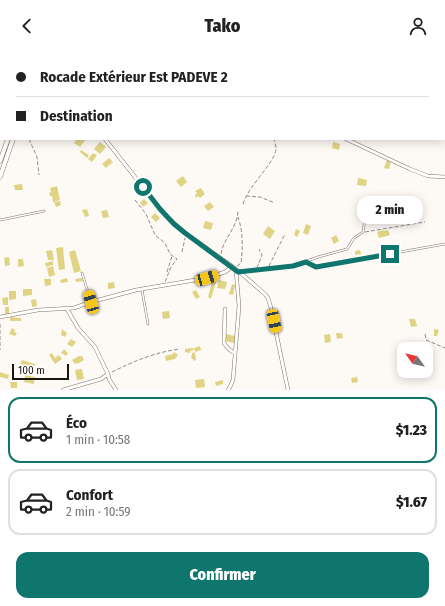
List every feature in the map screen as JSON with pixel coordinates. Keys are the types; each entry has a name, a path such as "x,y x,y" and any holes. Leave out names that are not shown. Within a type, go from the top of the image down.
{"main road":[{"path":"0,161 8,140"},
{"path":"0,177 13,140"}],"street":[{"path":"106,140 158,207 185,233 232,267 260,289 268,298 288,390"},
{"path":"348,140 422,174 428,176 445,177"},
{"path":"0,317 38,310 74,308 91,302 142,289 207,278 225,272 232,267"},
{"path":"232,390 231,385 239,306 237,271"},
{"path":"67,309 78,328 95,347 109,379 116,390"},
{"path":"225,309 224,343 227,348 235,353"},
{"path":"63,390 101,379 108,374"},
{"path":"228,390 231,385"}],"lane":[{"path":"237,271 293,266 347,249 354,238 363,232 367,204"},
{"path":"0,220 44,211"},
{"path":"306,262 316,267 445,244"},
{"path":"82,273 91,302"},
{"path":"142,289 148,324"}],"path":[{"path":"29,140 37,157 39,175"},
{"path":"243,204 246,196 272,159 276,150 274,140"},
{"path":"246,196 260,197 276,203"},
{"path":"135,200 146,214 156,235 165,243 172,256 176,259 166,275"},
{"path":"232,267 239,265 242,257 241,231 238,212"},
{"path":"221,259 222,250 226,239 233,230 238,217"},
{"path":"368,232 426,222"},
{"path":"182,252 185,233"},
{"path":"268,269 270,262 279,248 285,234"},
{"path":"256,270 262,255 259,249"},
{"path":"164,286 172,256"},
{"path":"0,324 0,350"},
{"path":"425,334 428,342 445,348"},
{"path":"108,374 136,360 160,354 164,351 180,349"}],"building":[{"path":"76,140 85,140 80,147 74,143"},
{"path":"100,142 106,147 100,154 94,149"},
{"path":"333,142 340,144 339,150 332,148"},
{"path":"81,150 89,155 87,158 80,152"},
{"path":"93,153 97,155 92,162 88,159"},
{"path":"109,158 113,162 106,168 102,164"},
{"path":"387,160 391,161 389,169 384,168"},
{"path":"183,176 187,182 181,187 176,181"},
{"path":"358,178 367,180 366,186 357,185"},
{"path":"22,184 23,190 15,190 14,185"},
{"path":"57,186 60,200 53,202 52,196 50,196 49,193 51,192 50,188"},
{"path":"201,188 205,194 200,198 198,196 196,198 195,195 197,193 195,191"},
{"path":"144,199 148,203 143,207 140,203"},
{"path":"60,201 61,205 56,207 54,202"},
{"path":"210,202 214,207 208,211 204,206"},
{"path":"87,209 89,216 85,217 82,210"},
{"path":"107,210 109,217 103,218 101,211"},
{"path":"408,210 411,217 405,221 401,214"},
{"path":"155,213 160,218 156,222 151,217"},
{"path":"205,221 213,223 211,230 203,228"},
{"path":"306,224 311,226 308,235 303,233"},
{"path":"268,226 275,231 270,239 263,234"},
{"path":"296,229 300,231 297,237 294,235"},
{"path":"388,230 390,235 379,238 377,232"},
{"path":"336,235 339,241 334,244 331,238"},
{"path":"63,247 65,269 59,270 56,248"},
{"path":"52,250 54,260 48,260 46,251"},
{"path":"75,250 81,271 74,273 69,252"},
{"path":"360,250 361,254 355,255 355,251"},
{"path":"9,257 10,265 5,266 4,258"},
{"path":"18,259 23,259 24,266 18,267"},
{"path":"53,261 53,265 46,267 45,263"},
{"path":"53,266 55,275 49,277 47,268"},
{"path":"67,278 68,282 61,283 60,280"},
{"path":"82,278 83,281 76,282 75,279"},
{"path":"213,278 217,278 211,299 208,297"},
{"path":"44,279 51,279 51,285 45,286"},
{"path":"219,280 227,282 225,289 217,288"},
{"path":"114,282 115,288 108,289 108,283"},
{"path":"232,284 235,285 233,295 229,294"},
{"path":"23,289 32,289 32,295 23,296"},
{"path":"196,290 200,297 196,299 192,292"},
{"path":"9,291 16,291 16,299 9,300"},
{"path":"8,297 8,305 3,305 2,298"},
{"path":"36,299 37,306 32,307 31,300"},
{"path":"5,307 9,307 9,314 5,314"},
{"path":"169,311 170,318 163,319 162,312"},
{"path":"10,317 21,318 21,321 10,321"},
{"path":"409,319 415,319 417,326 411,327"},
{"path":"12,328 15,330 14,332 17,333 15,336 9,334"},
{"path":"62,329 67,333 65,337 61,335"},
{"path":"434,329 439,330 437,336 434,336"},
{"path":"336,333 342,333 343,338 337,339"},
{"path":"226,334 235,336 234,343 225,341"},
{"path":"330,334 331,342 325,343 324,335"},
{"path":"71,339 76,342 72,347 67,344"},
{"path":"200,346 201,350 195,352 194,348"},
{"path":"193,348 194,350 190,351 190,353 185,352 185,349"},
{"path":"64,349 68,353 66,356 61,353"},
{"path":"174,352 178,355 175,359 166,361 165,356 173,354"},
{"path":"195,352 196,360 194,361 191,356 192,353"},
{"path":"52,353 55,358 59,355 62,359 55,364 49,355"},
{"path":"82,356 84,360 75,364 72,360"},
{"path":"22,360 35,364 33,370 20,366"},
{"path":"82,369 84,379 77,380 75,370"},
{"path":"0,372 9,375 8,379 0,377"},
{"path":"25,375 35,377 34,384 24,382"},
{"path":"357,377 358,382 352,383 351,378"},
{"path":"204,379 205,387 196,388 195,380"},
{"path":"223,380 223,384 216,386 215,382"},
{"path":"10,382 17,382 17,388 11,388"}],"route":[{"path":"143,187 154,203 174,224 238,272 293,266 306,262 316,267 390,254"}]}
